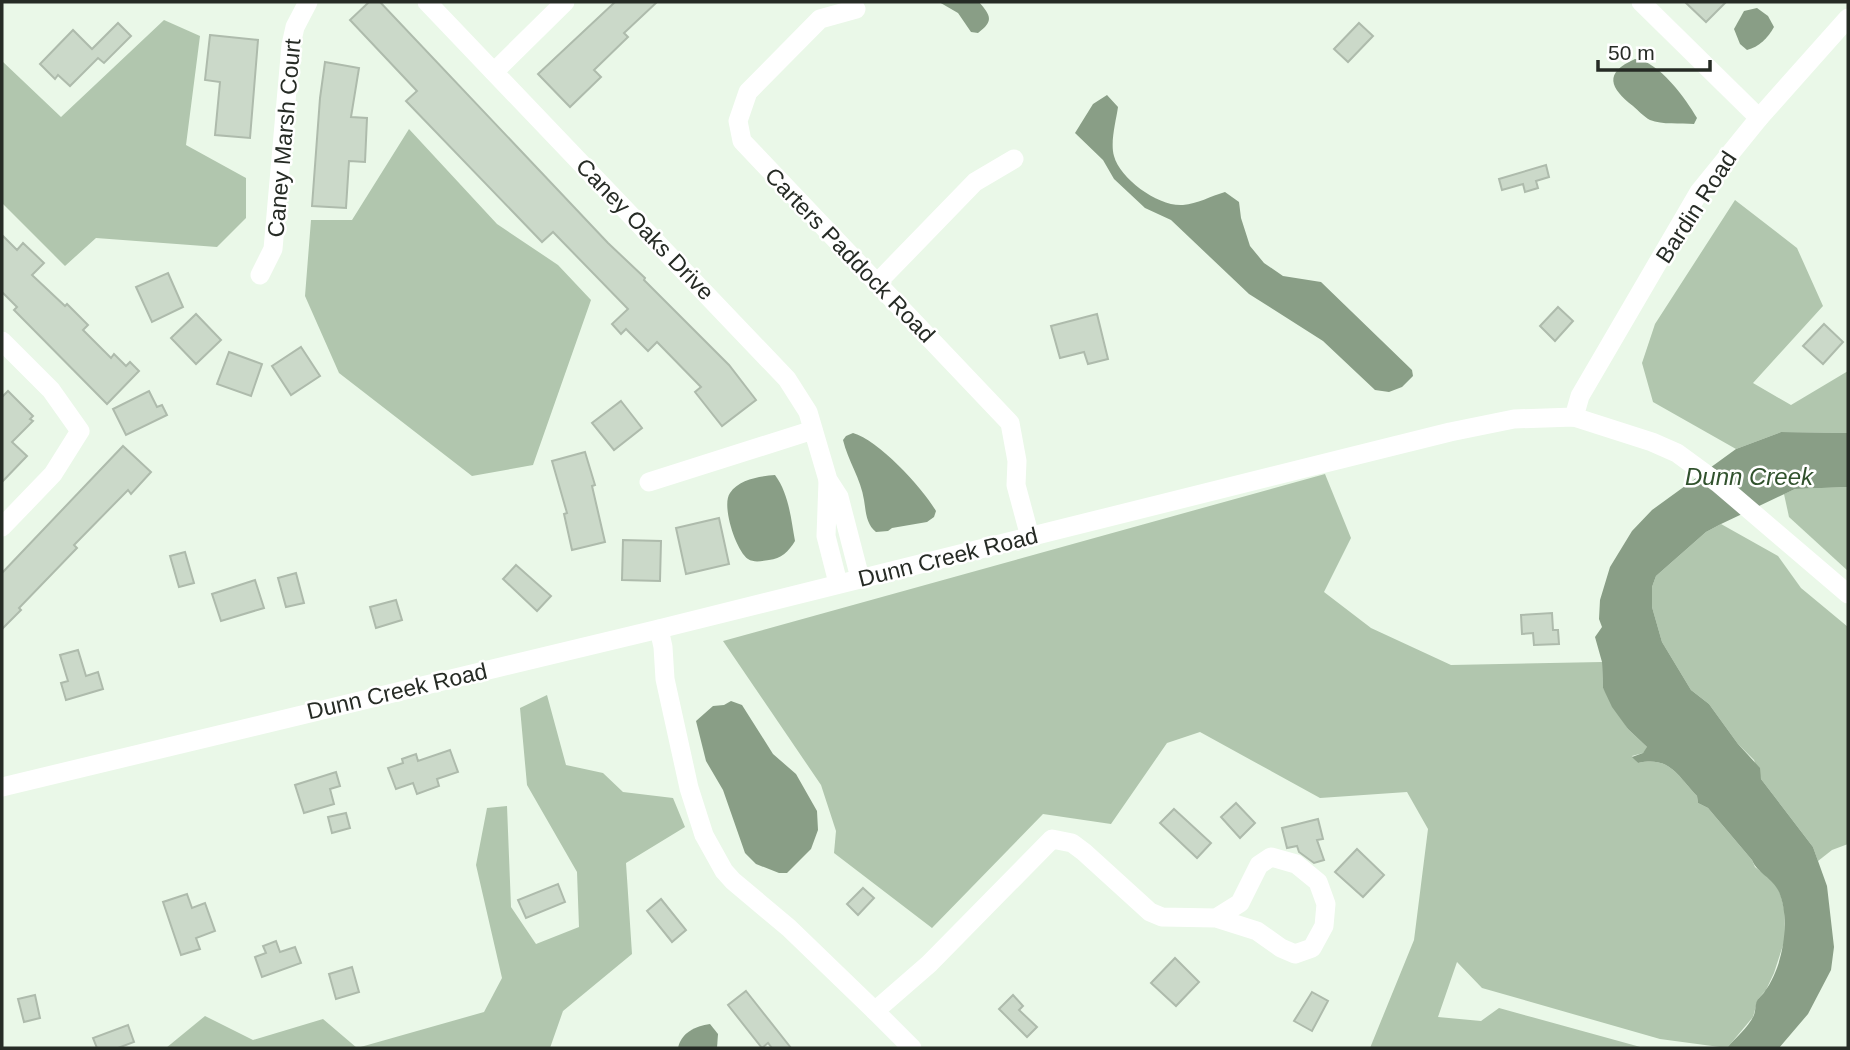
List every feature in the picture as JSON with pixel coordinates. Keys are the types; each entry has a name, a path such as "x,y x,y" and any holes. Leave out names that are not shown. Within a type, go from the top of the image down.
{"street":[{"name":"Caney Marsh Court","path":"260,275 273,249 291,45 295,27 308,2"},
{"name":"Caney Oaks Drive","path":"427,2 787,379 808,412 828,480 839,497 860,578"},
{"path":"494,72 565,2"},
{"path":"1641,2 1759,118"},
{"name":"Carters Paddock Road","path":"856,9 820,19 748,92 738,121 742,141 1010,423 1017,461 1016,485 1030,537"},
{"name":"Bardin Road","path":"1574,417 1580,396 1699,192 1759,118 1848,18"},
{"path":"877,282 975,182 1014,159"},
{"path":"2,341 51,390 80,431 53,474 2,527"},
{"name":"Dunn Creek Road","path":"2,787 1514,419 1574,417 1652,442 1677,453 1764,521 1848,594"},
{"path":"649,482 813,430"},
{"name":"Caney Oaks Drive","path":"828,480 826,536 838,583"},
{"path":"659,629 665,679 689,788 704,835 724,871 797,936 912,1048"},
{"path":"875,1012 929,964 1052,839 1072,843 1150,912 1162,917 1216,918 1257,931 1294,954 1312,948 1324,926 1326,904 1318,882 1296,864 1271,857 1259,865 1240,903 1216,918"}],"shaded area":[{"path":"164,20 200,36 186,145 246,178 246,218 217,247 96,238 65,266 2,203 2,61 61,117"},
{"path":"409,129 497,224 558,265 591,300 533,465 472,476 339,373 305,296 311,220 352,220"},
{"path":"1735,200 1797,248 1823,306 1753,383 1791,405 1848,371 1848,433 1781,432 1736,449 1653,402 1642,363 1655,324"},
{"path":"1325,474 1351,538 1324,592 1371,628 1451,665 1602,662 1603,688 1628,729 1648,748 1643,753 1632,756 1638,763 1658,762 1678,774 1697,796 1698,803 1708,808 1755,867 1775,883 1784,909 1785,939 1774,973 1758,999 1753,1017 1727,1048 1660,1039 1482,988 1457,962 1438,1017 1481,1021 1499,1008 1644,1048 1370,1048 1414,940 1428,829 1407,792 1320,798 1200,732 1167,743 1111,824 1043,814 932,928 834,853 836,831 821,785 723,641"},
{"path":"1848,487 1848,571 1789,517 1784,494 1795,489"},
{"path":"1721,524 1778,556 1801,588 1848,627 1848,844 1832,850 1818,861 1813,847 1761,779 1754,760 1738,744 1709,704 1691,690 1662,642 1652,607 1652,587 1656,576 1706,532"},
{"path":"547,695 566,765 603,773 623,792 673,798 685,827 626,863 632,954 563,1011 550,1048 357,1048 484,1012 502,978 476,865 487,808 507,806 511,907 536,944 579,927 577,872 527,785 520,708"},
{"path":"205,1016 253,1040 323,1019 357,1048 166,1048"}],"water":[{"path":"939,2 979,2 988,15 989,22 978,33 971,32 958,13"},
{"path":"1757,8 1768,16 1774,27 1763,42 1747,50 1740,44 1734,29 1744,11"},
{"path":"1635,59 1653,66 1671,82 1697,118 1694,124 1650,120 1619,93 1613,81 1614,75"},
{"path":"1107,95 1118,107 1113,138 1114,156 1132,182 1152,196 1173,204 1194,203 1225,192 1239,202 1250,246 1264,263 1283,276 1321,282 1412,370 1413,376 1402,387 1389,392 1375,390 1323,341 1249,294 1171,220 1145,208 1114,179 1103,160 1075,133 1093,104"},
{"name":"Dunn Creek","path":"1781,432 1848,433 1848,487 1795,489 1721,524 1706,532 1656,576 1652,587 1652,607 1662,642 1691,690 1709,704 1738,744 1760,768 1761,779 1813,847 1827,886 1834,947 1831,970 1808,1014 1779,1048 1727,1048 1752,1019 1757,1001 1771,981 1781,957 1785,929 1783,903 1773,883 1757,869 1708,808 1698,803 1697,796 1678,774 1658,762 1638,763 1632,757 1643,753 1647,747 1628,729 1612,707 1603,688 1602,662 1595,637 1602,627 1599,619 1600,600 1610,567 1632,531 1652,510 1736,449"},
{"path":"853,433 875,445 899,466 936,511 934,517 927,522 888,531 876,532 873,529 867,518 860,485 843,440"},
{"path":"775,475 786,498 795,541 777,558 753,561 743,554 735,538 727,507 728,499 739,484 757,477"},
{"path":"731,701 742,705 773,754 796,774 817,811 818,830 811,849 787,873 779,873 756,864 745,853 723,790 706,761 696,721 713,706"},
{"path":"710,1024 718,1034 717,1048 678,1048 682,1038 690,1031"}],"building":[{"path":"369,2 380,2 608,243 729,365 756,400 722,426 695,392 701,387 657,342 648,351 626,329 621,334 612,324 628,309 553,232 542,242 406,101 417,91 350,20"},
{"path":"615,2 657,2 624,33 628,37 594,70 601,77 570,107 538,74"},
{"path":"1685,2 1726,2 1706,22"},
{"path":"118,23 131,36 104,63 98,58 70,86 58,75 55,79 40,64 73,30 92,49"},
{"path":"1359,23 1373,36 1348,62 1334,49"},
{"path":"210,35 258,40 250,138 215,135 220,82 205,80"},
{"path":"325,62 359,68 351,117 367,118 365,162 349,161 346,208 312,206"},
{"path":"1546,165 1549,177 1536,181 1538,188 1525,192 1523,184 1502,190 1499,179"},
{"path":"2,235 17,250 23,243 44,263 32,275 88,325 83,330 111,358 114,354 126,366 130,362 139,371 107,404 14,310 17,307 2,292"},
{"path":"168,273 183,307 152,322 136,287"},
{"path":"1558,307 1573,321 1555,341 1540,326"},
{"path":"196,314 221,340 196,364 171,338"},
{"path":"1097,314 1108,359 1088,364 1084,352 1060,358 1051,326"},
{"path":"1824,324 1843,342 1823,364 1803,346"},
{"path":"301,347 320,376 291,395 272,366"},
{"path":"229,352 262,364 251,396 217,384"},
{"path":"8,391 33,416 30,419 33,421 12,442 27,456 2,482 2,397"},
{"path":"149,391 157,407 162,405 167,415 126,435 113,409"},
{"path":"621,401 642,428 614,450 592,423"},
{"path":"123,446 151,472 131,494 128,490 74,545 77,548 2,629 2,573"},
{"path":"585,452 595,485 592,486 605,542 572,550 564,514 567,513 552,461"},
{"path":"719,518 729,564 686,574 676,528"},
{"path":"623,540 661,541 660,581 622,580"},
{"path":"185,552 194,583 179,587 170,556"},
{"path":"516,565 551,596 537,611 503,579"},
{"path":"296,573 304,603 286,607 278,578"},
{"path":"255,580 264,608 221,621 212,594"},
{"path":"396,600 402,620 376,628 370,607"},
{"path":"1552,613 1553,630 1558,630 1559,644 1534,645 1533,633 1522,634 1521,615"},
{"path":"78,650 86,676 98,672 103,689 66,700 61,683 68,681 60,655"},
{"path":"450,750 458,772 437,779 439,786 417,794 413,783 396,789 388,768 403,763 402,759 416,754 418,761"},
{"path":"336,772 340,786 330,789 334,804 304,813 295,785"},
{"path":"1236,803 1255,823 1240,838 1221,817"},
{"path":"1174,809 1211,843 1197,858 1160,823"},
{"path":"346,813 350,828 332,833 328,817"},
{"path":"1318,819 1323,839 1317,840 1324,860 1314,863 1299,852 1297,846 1287,848 1282,828"},
{"path":"1357,849 1384,875 1363,897 1335,872"},
{"path":"558,884 565,902 526,918 518,900"},
{"path":"863,888 874,898 858,915 847,904"},
{"path":"187,894 192,908 205,903 215,931 196,938 200,949 181,955 163,902"},
{"path":"661,899 686,930 672,942 647,911"},
{"path":"276,941 280,952 295,947 301,963 262,977 255,957 266,953 263,946"},
{"path":"1175,958 1199,982 1176,1006 1151,983"},
{"path":"352,967 359,992 336,999 329,974"},
{"path":"746,991 791,1048 772,1048 768,1043 762,1048 728,1005"},
{"path":"1312,992 1328,1001 1312,1031 1294,1021"},
{"path":"35,995 40,1018 24,1022 18,999"},
{"path":"1013,995 1023,1006 1019,1010 1037,1027 1027,1037 999,1009"},
{"path":"128,1025 134,1042 118,1048 97,1048 93,1038"}]}
